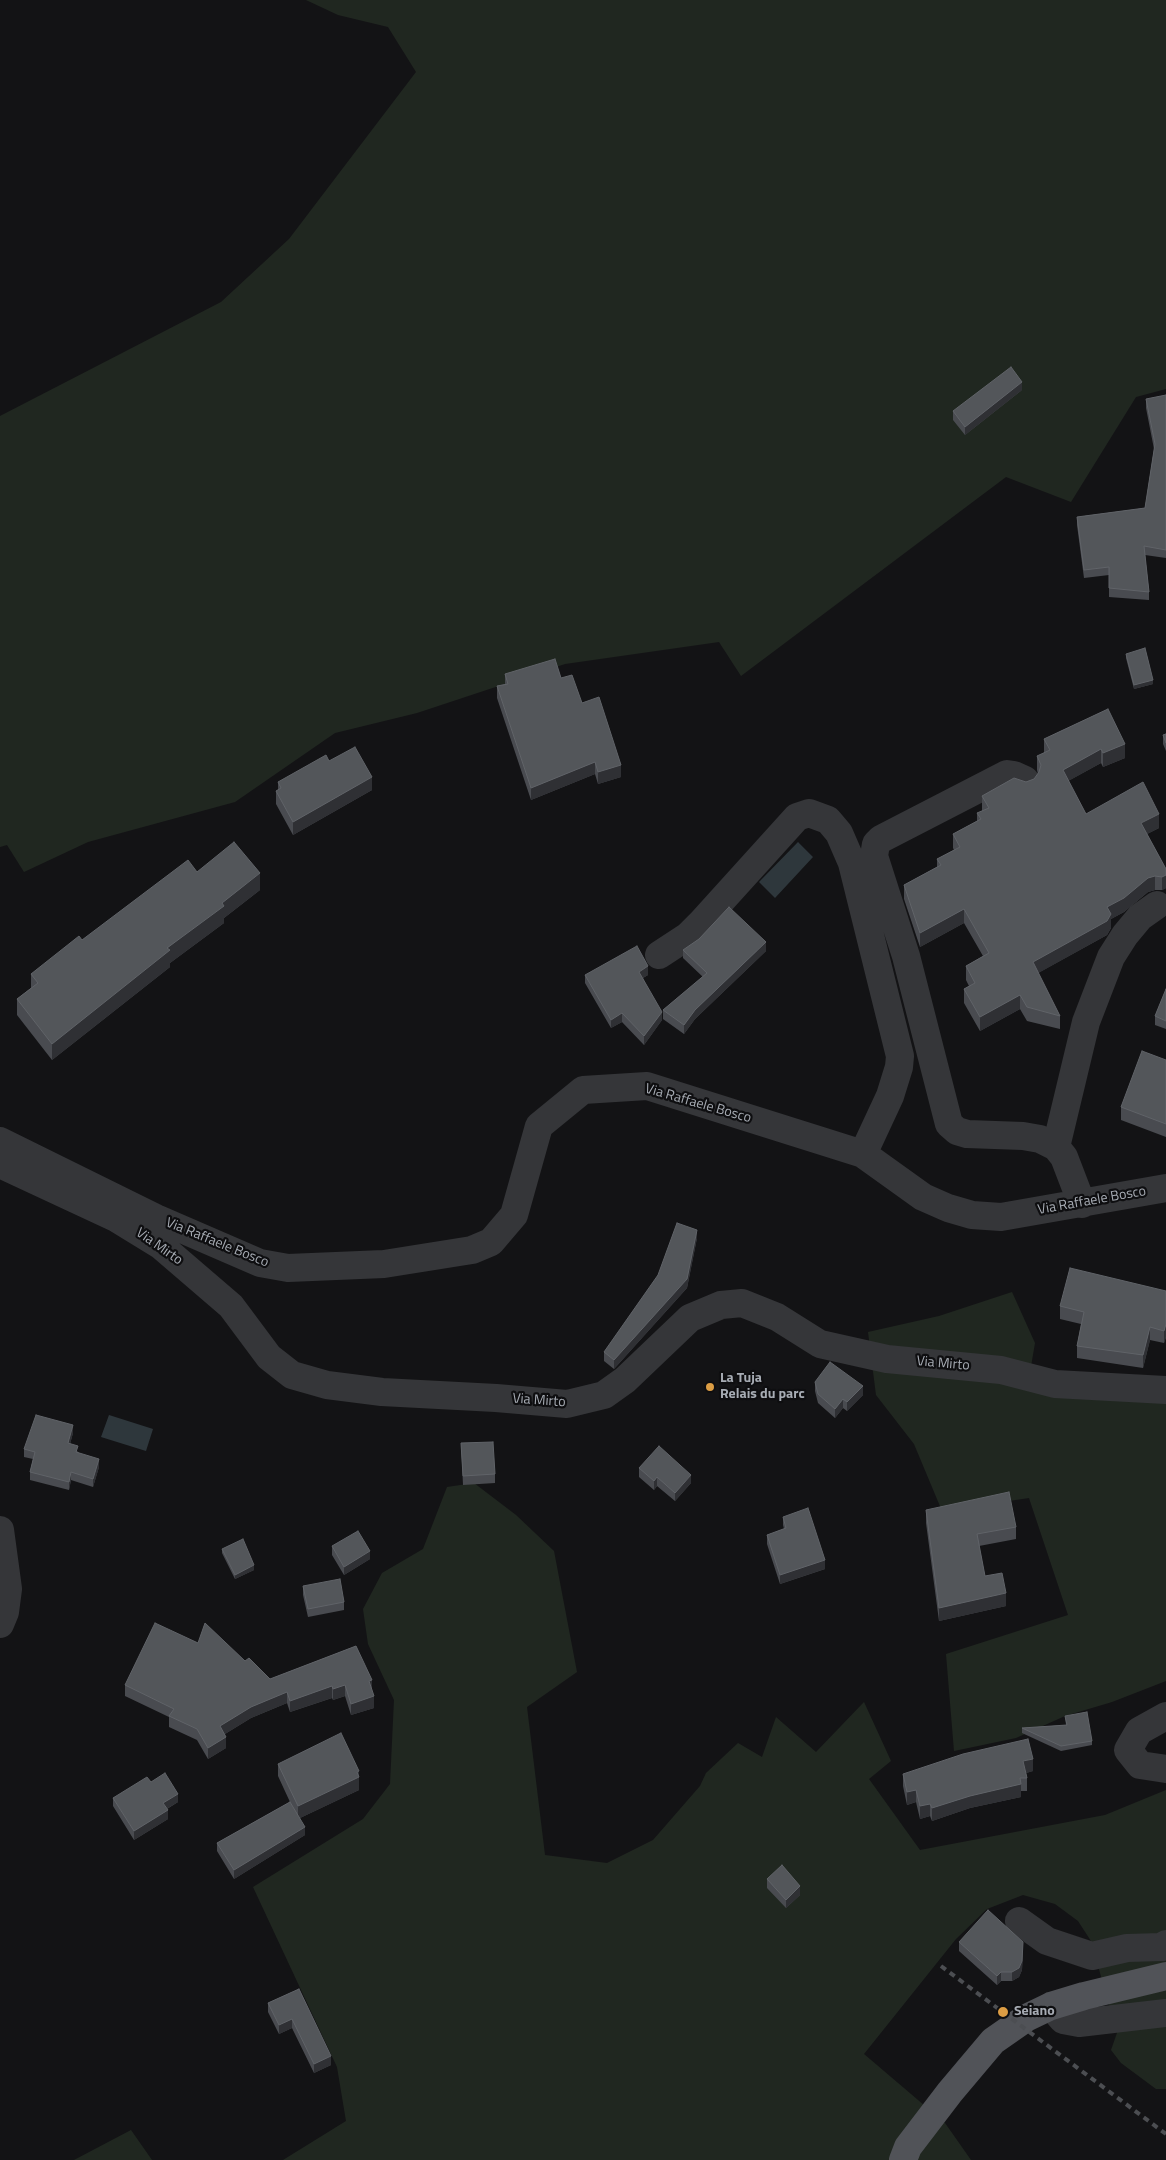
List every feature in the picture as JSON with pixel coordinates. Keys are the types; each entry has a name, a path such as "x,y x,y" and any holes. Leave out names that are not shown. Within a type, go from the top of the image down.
{"main road":[{"path":"903,2160 908,2146 993,2041 1026,2018 1051,2006 1166,1976"}],"street":[{"path":"1025,780 1007,774 881,840 876,844 874,856 906,956 949,1124 957,1131 967,1134 1022,1136 1040,1139 1056,1147 1064,1158 1082,1204"},
{"path":"659,955 674,946 702,922 797,817 809,813 828,820 839,833 852,864 900,1056 890,1096 864,1154"},
{"path":"1056,1147 1086,1022 1107,966 1125,934 1140,917 1157,905"},
{"name":"Via Raffaele Bosco","path":"0,1141 156,1218 260,1263 288,1268 384,1264 472,1250 491,1242 514,1216 539,1126 583,1090 647,1086 864,1154 923,1197 948,1208 972,1215 1001,1217 1166,1188"},
{"name":"Via Mirto","path":"0,1164 116,1218 160,1245 231,1306 269,1357 292,1375 328,1385 382,1392 568,1404 604,1396 625,1380 690,1318 721,1305 742,1303 777,1317 820,1344 887,1360 1001,1370 1055,1384 1166,1390"},
{"path":"0,1530 8,1589 5,1612 0,1624"},
{"path":"1166,1716 1139,1731 1128,1750 1140,1765 1166,1769"},
{"path":"1019,1921 1047,1942 1092,1956 1127,1948 1162,1947 1166,1944"},
{"path":"1051,2006 1063,2020 1079,2023 1166,2013"}],"shaded area":[{"path":"306,0 1166,0 1166,389 1136,397 1071,502 1006,477 741,676 719,642 565,664 417,713 335,733 235,802 88,842 24,872 7,845 0,847 0,416 221,302 289,239 416,72 388,27 338,15"},
{"path":"798,842 813,857 775,898 759,882"},
{"path":"1012,1292 1035,1343 1030,1372 1166,1403 1166,1681 1112,1702 1065,1716 1016,1738 954,1751 946,1654 1068,1615 1029,1498 942,1511 914,1444 876,1395 868,1332 939,1316"},
{"path":"109,1415 153,1429 146,1451 101,1437"},
{"path":"474,1483 516,1515 554,1551 577,1672 527,1707 545,1855 607,1863 653,1840 700,1786 706,1773 738,1743 762,1757 776,1717 816,1752 864,1702 891,1761 869,1779 920,1850 1105,1815 1166,1790 1166,2089 1156,2089 1121,2063 1111,2050 1117,2033 1091,1941 1078,1921 1055,1904 1023,1895 987,1909 956,1939 864,2054 945,2123 971,2160 283,2160 346,2121 337,2067 253,1887 363,1819 390,1784 394,1700 368,1644 363,1609 382,1573 423,1549 447,1487"},
{"path":"131,2130 152,2160 74,2160"}],"building":[{"path":"1011,367 1022,382 965,427 953,411"},
{"path":"1166,395 1166,550 1144,546 1149,592 1109,588 1109,567 1084,570 1077,517 1145,508 1155,444 1146,399"},
{"path":"1145,648 1153,680 1134,685 1126,654"},
{"path":"555,659 561,678 572,675 582,703 599,697 621,765 598,772 595,762 531,788 497,686 508,684 505,674"},
{"path":"1108,709 1125,744 1103,753 1101,749 1063,770 1086,814 1143,782 1159,814 1141,823 1166,869 1166,875 1148,878 1124,898 1107,907 1111,914 1107,921 1033,962 1060,1016 1027,1007 1020,995 980,1017 964,989 975,983 966,966 989,953 964,909 920,933 904,885 941,865 937,859 960,847 953,834 981,819 977,813 989,808 982,796 1014,778 1026,782 1034,779 1041,765 1037,756 1050,750 1044,739"},
{"path":"355,747 372,777 293,822 276,791 281,788 278,782 326,755 329,761"},
{"path":"234,842 260,873 222,903 224,906 167,948 170,950 52,1044 17,999 38,983 31,974 79,936 82,940 188,860 197,872"},
{"path":"729,907 766,942 695,1010 684,1025 663,1010 707,973 683,950 699,939"},
{"path":"637,946 648,966 639,972 662,1012 644,1036 622,1013 611,1020 585,975"},
{"path":"1166,989 1166,1021 1155,1016"},
{"path":"1142,1051 1166,1060 1166,1124 1121,1107"},
{"path":"677,1223 697,1230 687,1279 614,1360 604,1352 658,1275"},
{"path":"1070,1268 1166,1291 1166,1324 1164,1331 1150,1327 1143,1355 1077,1346 1084,1312 1060,1306"},
{"path":"830,1362 863,1386 847,1402 843,1399 835,1409 818,1394 815,1382"},
{"path":"36,1415 73,1425 68,1443 78,1446 76,1452 99,1459 93,1479 71,1472 69,1482 30,1472 35,1452 24,1449"},
{"path":"493,1442 495,1474 463,1476 461,1443"},
{"path":"659,1446 691,1475 675,1493 657,1477 654,1481 639,1468"},
{"path":"1009,1492 1016,1527 977,1534 985,1576 1002,1573 1006,1593 939,1608 926,1510"},
{"path":"808,1508 825,1560 780,1575 767,1535 786,1528 783,1517"},
{"path":"358,1531 370,1551 344,1567 332,1546"},
{"path":"243,1539 254,1565 235,1575 222,1549"},
{"path":"340,1579 344,1602 308,1609 303,1586"},
{"path":"155,1623 198,1643 205,1623 245,1661 249,1658 270,1679 356,1646 372,1680 369,1681 374,1696 351,1704 345,1685 333,1689 332,1686 290,1701 287,1692 251,1707 220,1726 226,1737 208,1748 197,1729 169,1716 174,1709 125,1685"},
{"path":"1087,1712 1092,1741 1061,1746 1022,1728 1067,1725 1065,1716"},
{"path":"341,1733 359,1771 357,1772 359,1777 298,1806 278,1764"},
{"path":"1028,1739 1033,1759 1023,1761 1027,1778 1020,1778 1021,1784 970,1796 932,1808 930,1804 920,1806 916,1790 907,1792 903,1774 963,1754"},
{"path":"165,1773 178,1794 163,1803 168,1810 134,1831 113,1798 147,1777 151,1782"},
{"path":"290,1802 305,1827 234,1870 217,1843"},
{"path":"782,1865 800,1886 786,1900 767,1879"},
{"path":"988,1910 1023,1942 1022,1961 1019,1968 1012,1972 1001,1972 997,1976 959,1942"},
{"path":"299,1989 331,2056 314,2064 292,2019 279,2025 268,2003"}],"railway":[{"path":"941,1966 1166,2134"}],"place":[{"name":"La Tuja Relais du parc","path":"710,1387"},
{"name":"Seiano","path":"1003,2012"}]}
